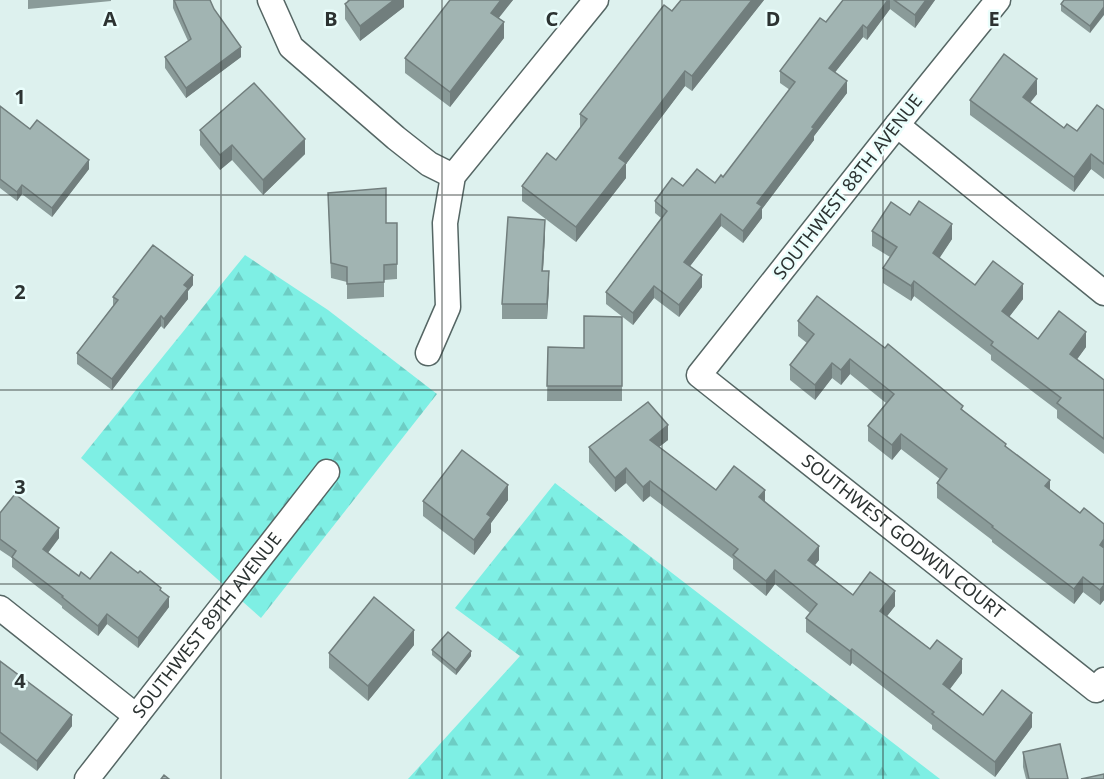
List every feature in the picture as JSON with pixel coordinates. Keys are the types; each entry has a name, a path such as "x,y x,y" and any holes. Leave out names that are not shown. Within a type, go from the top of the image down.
{"street":[{"path":"270,0 291,47 396,138 429,164 453,176"},
{"path":"428,353 448,307 445,223 453,176 596,0"},
{"name":"SOUTHWEST 88TH AVENUE","path":"699,375 998,0"},
{"path":"897,125 1104,293"},
{"name":"SOUTHWEST GODWIN COURT","path":"699,375 1096,690 1104,680"},
{"name":"SOUTHWEST 89TH AVENUE","path":"87,779 327,472"},
{"path":"0,608 136,716"}],"green space":[{"path":"245,255 328,310 437,394 261,618 81,458"},
{"path":"555,483 940,779 408,779 520,656 455,608"}],"building":[{"path":"174,0 210,0 241,47 186,88 165,57 191,39"},
{"path":"350,0 394,0 360,26 345,4"},
{"path":"450,0 501,0 491,13 504,22 450,92 405,58"},
{"path":"681,0 752,0 692,76 685,71 619,158 626,163 576,227 522,186 547,153 556,160 587,119 580,114 664,5 672,11"},
{"path":"843,0 888,0 867,28 863,25 829,68 847,81 757,203 762,206 743,231 721,214 684,262 702,275 679,305 654,286 633,313 606,292 667,211 655,201 672,178 683,186 697,169 715,183 721,175 723,177 795,82 780,71 820,18 826,22"},
{"path":"894,0 926,0 915,15"},
{"path":"1064,0 1104,0 1104,7 1090,26 1061,4"},
{"path":"1004,54 1037,79 1023,97 1064,128 1067,124 1077,131 1097,105 1104,110 1104,164 1091,154 1074,177 970,100"},
{"path":"254,83 305,139 263,180 232,145 220,155 200,130"},
{"path":"0,106 30,129 37,120 89,160 52,208 22,185 17,192 0,179"},
{"path":"386,188 386,223 397,223 397,264 384,265 384,282 347,284 347,267 331,263 328,193"},
{"path":"919,201 952,224 933,253 975,285 993,261 1023,284 1002,311 1038,339 1059,311 1086,332 1070,354 1104,380 1104,439 1057,403 1061,398 991,345 993,342 914,281 911,286 883,268 897,247 872,231 891,202 910,215"},
{"path":"508,217 545,220 542,271 549,271 547,304 502,304"},
{"path":"153,245 193,275 184,285 188,288 164,319 161,316 112,379 77,353 118,300 113,297"},
{"path":"817,296 885,348 888,344 963,406 961,409 1050,480 1045,486 1080,513 1084,508 1104,524 1104,539 1100,545 1104,548 1104,585 1100,590 1083,577 1074,589 937,483 947,469 901,434 892,445 868,426 894,394 850,359 841,370 832,363 815,385 790,365 814,334 798,321"},
{"path":"584,316 622,317 622,386 547,386 548,347 584,348"},
{"path":"648,402 668,425 650,440 716,490 734,466 765,490 759,497 819,546 808,560 853,595 870,572 895,591 880,611 930,649 937,640 962,659 943,684 983,715 1002,690 1032,713 995,762 852,649 850,651 806,618 817,604 775,570 766,581 733,555 738,549 650,481 643,487 626,468 615,478 589,447"},
{"path":"462,450 508,485 487,514 491,517 474,540 423,501"},
{"path":"15,494 59,528 43,549 79,576 81,572 90,579 111,552 138,573 140,571 169,597 138,638 107,614 98,626 12,557 16,551 0,539 0,513"},
{"path":"374,597 414,630 368,686 329,653"},
{"path":"448,632 471,651 456,670 432,650"},
{"path":"0,661 72,715 37,761 0,732"},
{"path":"1060,744 1068,779 1029,779 1023,752"},
{"path":"1104,774 1104,779 1081,779"}]}
